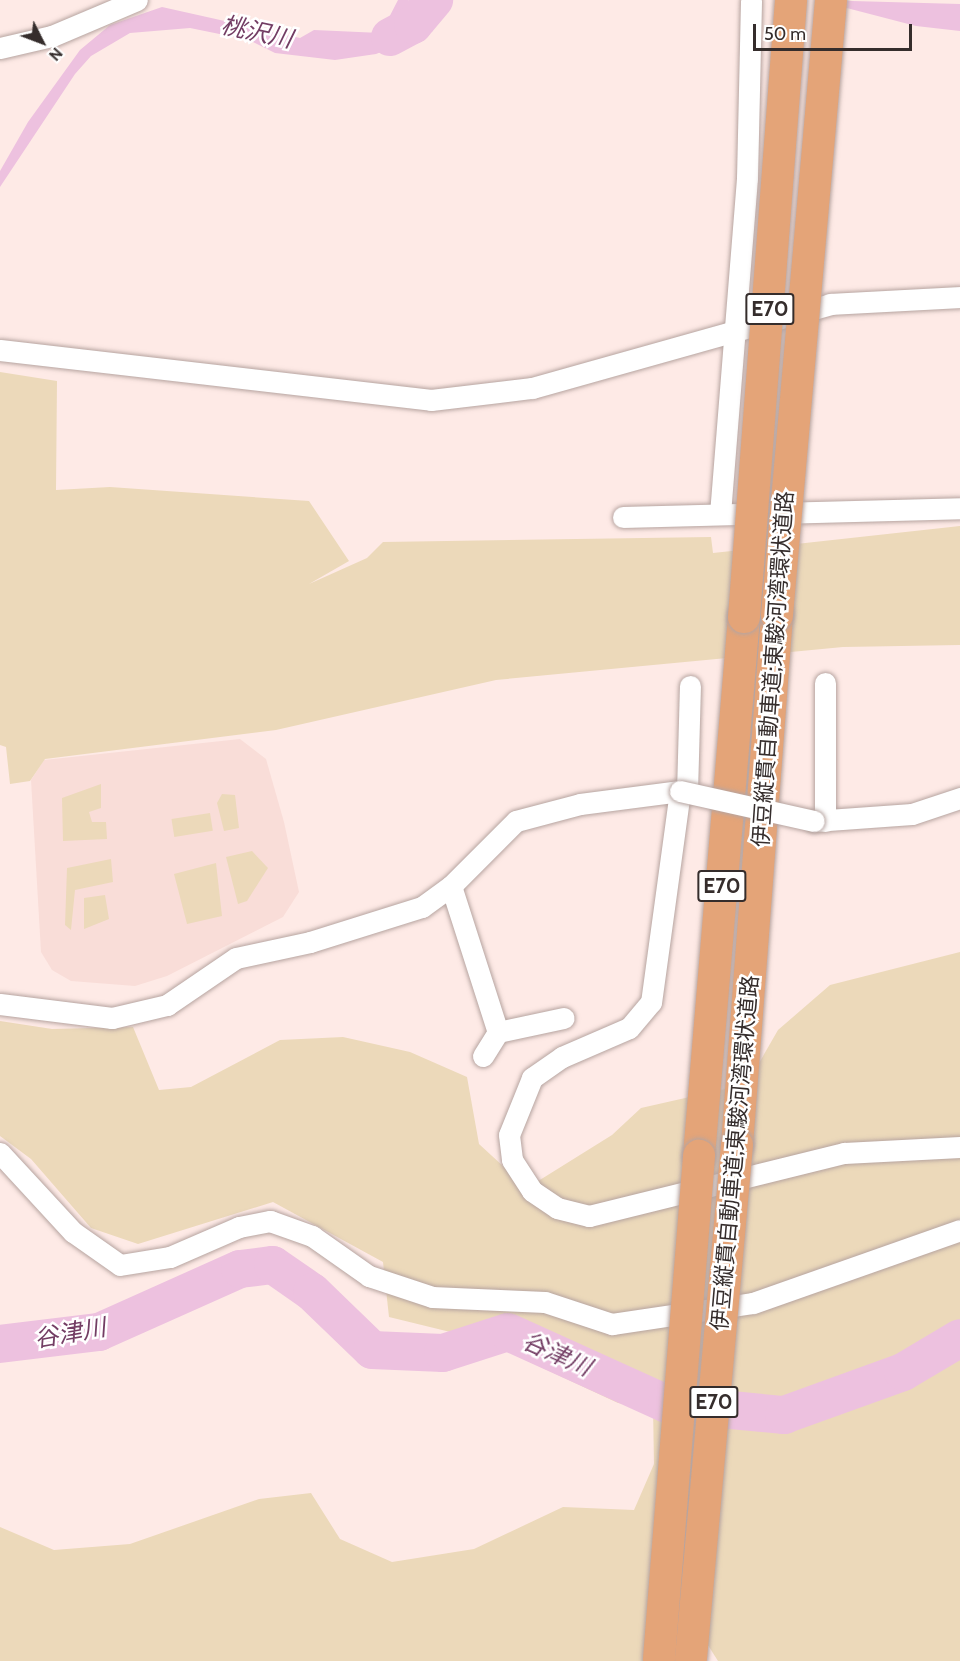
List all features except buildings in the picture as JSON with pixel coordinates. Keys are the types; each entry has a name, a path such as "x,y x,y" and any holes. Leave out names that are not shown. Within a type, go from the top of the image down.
{"highway":[{"name":"伊豆縦貫自動車道;東駿河湾環状道路","path":"659,1660 744,617 791,0"},
{"name":"伊豆縦貫自動車道;東駿河湾環状道路","path":"690,1660 737,1145 777,615 833,0"}],"street":[{"path":"0,48 52,36 137,0"},
{"path":"720,514 732,332 747,178 751,1"},
{"path":"0,350 431,400 532,388 830,304 960,297"},
{"path":"622,517 960,508"},
{"path":"819,821 825,683"},
{"path":"690,686 683,792 651,1002 629,1028 562,1057 532,1078 510,1135 512,1160 532,1191 557,1208 589,1216 631,1210 766,1168 844,1152 960,1148"},
{"path":"0,1004 112,1018 166,1005 236,958 310,942 422,907 451,886 516,821 580,804 683,792 819,821 912,814 960,798"},
{"path":"451,886 498,1032"},
{"path":"483,1056 498,1032 564,1017"},
{"path":"0,1153 73,1232 120,1265 170,1257 239,1227 270,1221 312,1236 369,1276 432,1297 545,1302 612,1324 753,1303 960,1230"}],"shaded area":[{"path":"0,372 57,381 56,490 110,487 309,501 349,561 309,584 367,558 383,542 711,537 713,553 960,526 960,645 843,647 496,680 276,730 45,759 30,781 10,784 6,747 0,745"},
{"path":"240,739 266,759 284,822 299,892 283,917 167,976 135,986 71,981 52,970 41,952 31,780 44,760"},
{"path":"101,784 101,808 89,812 92,822 106,822 107,839 63,841 62,798"},
{"path":"222,794 235,795 239,828 224,831 217,803"},
{"path":"210,813 213,831 174,837 171,819"},
{"path":"252,851 268,868 247,901 238,904 226,857"},
{"path":"111,859 113,882 75,890 71,930 65,925 67,868"},
{"path":"216,863 222,916 187,924 174,874"},
{"path":"105,895 109,919 84,929 84,898"},
{"path":"960,952 960,1661 718,1661 706,1642 646,1644 644,1661 0,1661 0,1527 54,1550 130,1544 259,1499 311,1493 340,1539 392,1562 474,1549 563,1507 634,1510 654,1464 653,1408 618,1403 483,1340 389,1317 383,1262 273,1202 138,1244 91,1228 31,1159 0,1136 0,1021 52,1029 133,1027 159,1090 191,1087 280,1040 343,1037 410,1052 467,1077 479,1144 527,1188 612,1135 641,1108 747,1084 778,1030 830,985"}],"water":[{"path":"398,0 409,0 403,18 419,0 432,0 433,31 376,54 335,60 275,53 249,40 190,28 130,33 91,56 75,74 0,187 0,171 28,122 80,50 110,25 162,7 300,38 314,30 381,33"},
{"path":"816,0 960,4 960,31 916,26"}],"waterway":[{"name":"桃沢川","path":"390,37 413,25 434,0"},
{"name":"谷津川","path":"0,1344 99,1332 240,1269 273,1265 312,1292 372,1350 443,1353 508,1332 667,1404 784,1415 903,1372 960,1338"}]}
